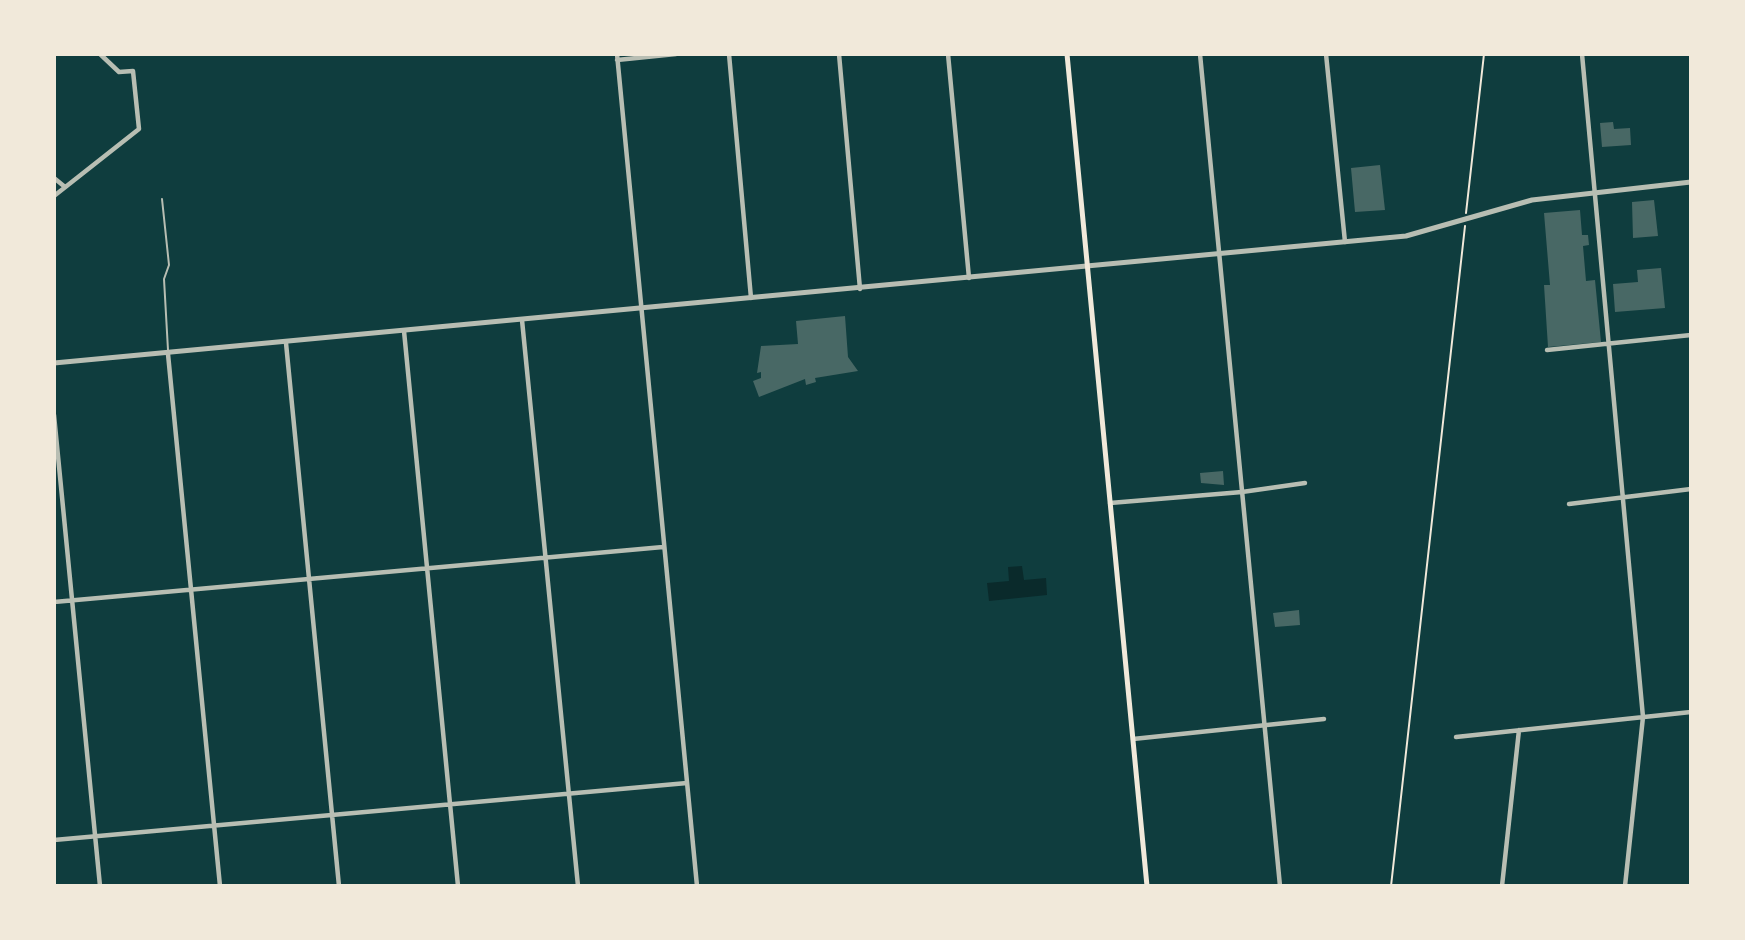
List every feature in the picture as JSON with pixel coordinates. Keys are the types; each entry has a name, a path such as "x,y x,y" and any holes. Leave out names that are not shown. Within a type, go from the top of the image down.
{"main road":[{"path":"1067,54 1147,886"}],"street":[{"path":"54,196 139,129 134,71 119,72 100,54"},
{"path":"677,54 617,57 697,886"},
{"path":"729,54 751,298"},
{"path":"839,54 860,289"},
{"path":"948,54 969,278"},
{"path":"1200,54 1280,886"},
{"path":"1326,54 1345,242"},
{"path":"1583,54 1643,717 1625,886"},
{"path":"54,178 65,187"},
{"path":"54,363 1345,242 1415,234 1532,200 1691,182"},
{"path":"522,320 578,886"},
{"path":"404,331 458,886"},
{"path":"1547,350 1691,335"},
{"path":"286,343 339,886"},
{"path":"168,354 220,886"},
{"path":"54,415 100,886"},
{"path":"1110,503 1242,492 1305,483"},
{"path":"1569,504 1691,489"},
{"path":"54,602 663,547"},
{"path":"1456,737 1691,712"},
{"path":"1133,739 1324,719"},
{"path":"1502,886 1519,730"},
{"path":"54,840 687,783"}],"lane":[{"path":"162,199 169,265 164,279 168,354"}],"path":[{"path":"1466,213 1484,54"},
{"path":"1391,886 1464,228"}],"water":[{"path":"1022,566 1024,580 1046,578 1047,595 989,601 987,583 1009,581 1008,567"}],"building":[{"path":"1613,122 1614,129 1630,128 1631,145 1602,147 1600,123"},
{"path":"1380,165 1385,210 1355,212 1351,168"},
{"path":"1654,200 1658,236 1633,238 1632,202"},
{"path":"1580,210 1582,235 1588,235 1589,245 1583,246 1586,281 1595,280 1601,342 1548,347 1544,285 1550,285 1544,213"},
{"path":"1661,268 1665,308 1615,312 1613,284 1638,282 1637,270"},
{"path":"845,316 848,357 858,371 815,378 816,382 806,385 805,379 759,397 753,381 761,378 761,372 757,373 761,346 798,344 796,321"},
{"path":"1223,471 1224,485 1201,483 1200,473"},
{"path":"1299,610 1300,625 1275,627 1273,613"}]}
